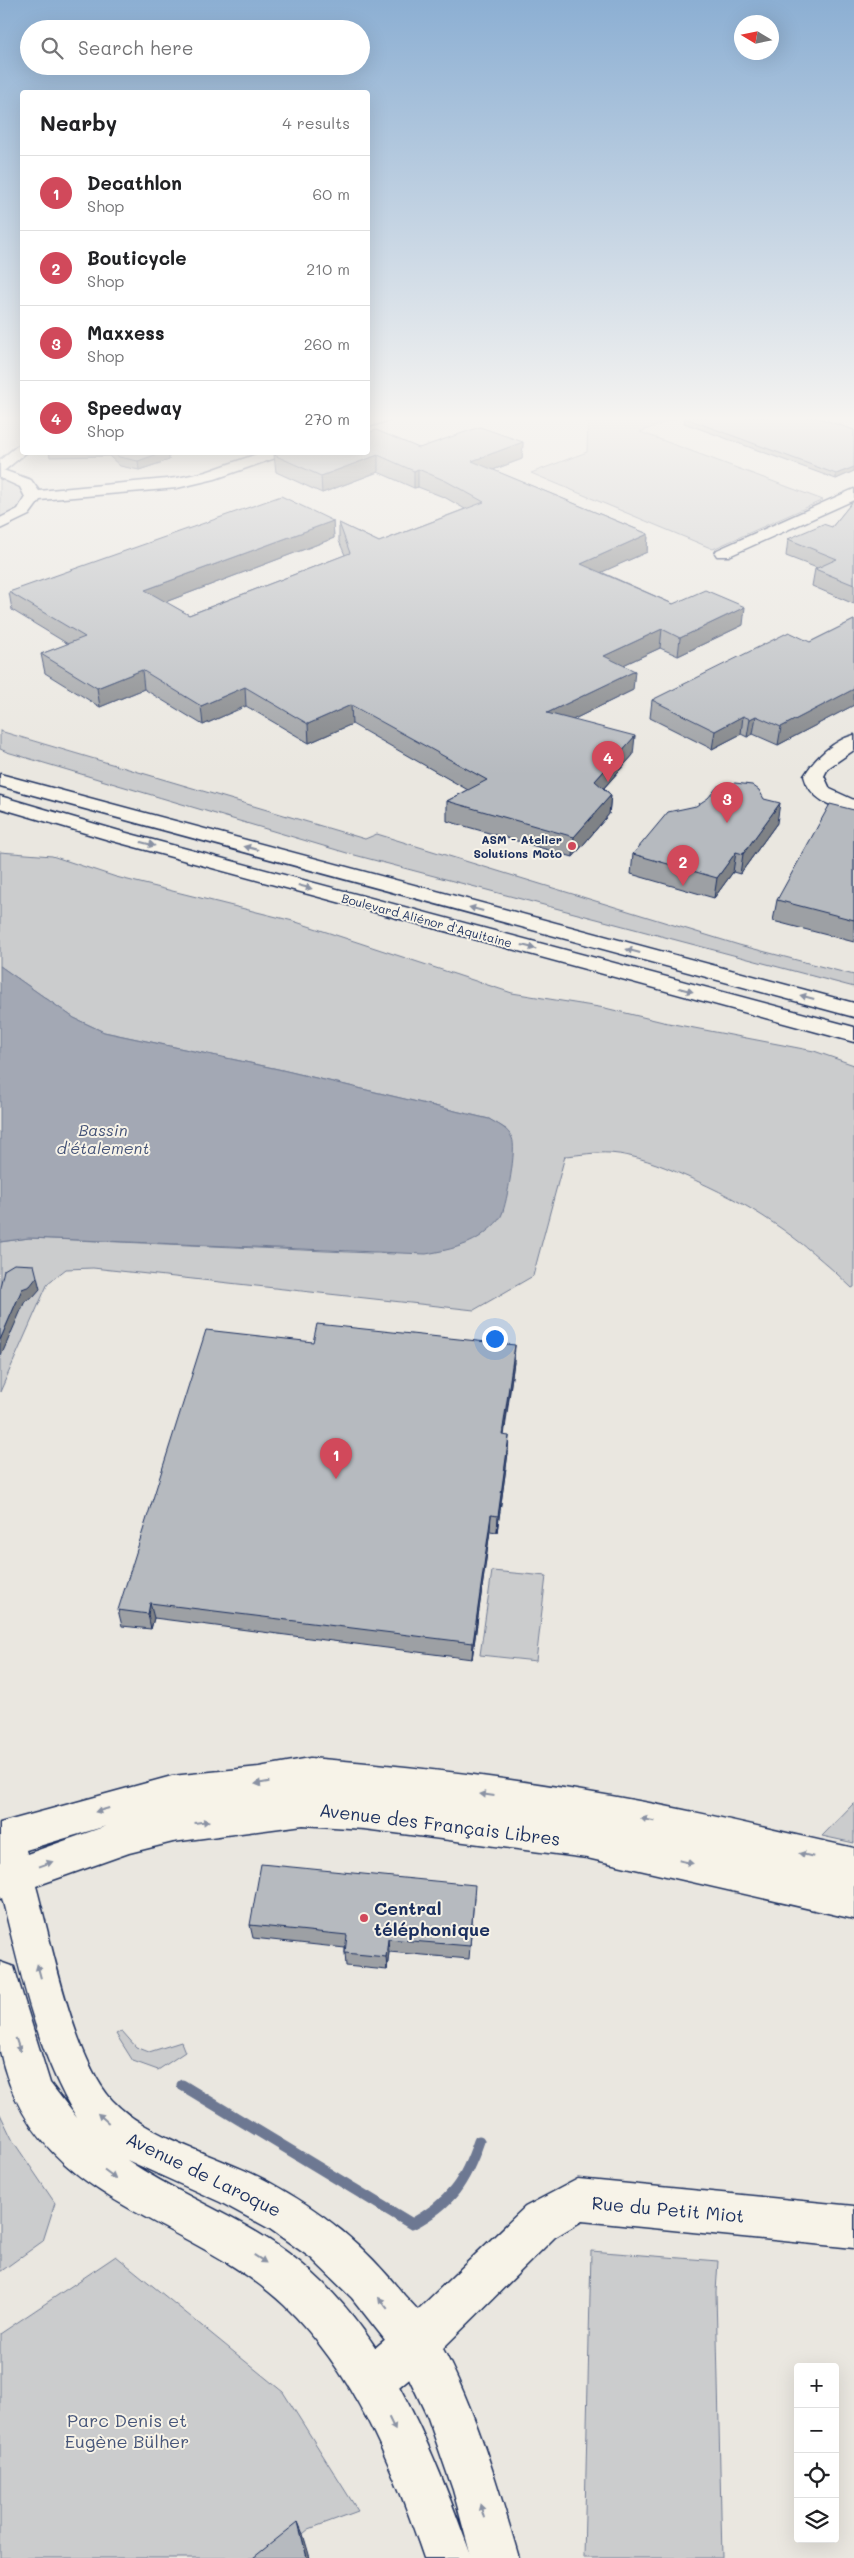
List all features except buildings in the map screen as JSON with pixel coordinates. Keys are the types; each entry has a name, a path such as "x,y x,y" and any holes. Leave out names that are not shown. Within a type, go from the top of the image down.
{"main road":[{"path":"723,553 760,536"},
{"path":"854,741 820,765 814,776 819,790 825,795 835,801 854,806"},
{"name":"Boulevard Aliénor d'Aquitaine","path":"0,780 854,1010"},
{"name":"Boulevard Aliénor d'Aquitaine","path":"0,802 116,836 854,1035"},
{"path":"0,817 85,836 116,836"},
{"path":"5,1859 125,1804 172,1793 259,1784 310,1775 377,1780 551,1803 645,1819 854,1866"},
{"name":"Avenue des Français Libres","path":"5,1859 86,1850 155,1829 303,1808 364,1812 587,1841 854,1901"},
{"name":"Avenue de Laroque","path":"5,1859 49,2006 73,2074 98,2114 133,2142 235,2187 285,2214 326,2243 367,2283 416,2343 448,2411 476,2490 495,2558"},
{"path":"0,1982 11,2023 36,2098 71,2143 115,2178 219,2233 266,2262 298,2288 333,2324 371,2381 432,2511 448,2558"},
{"name":"Rue du Petit Miot","path":"371,2381 416,2343 540,2222 578,2200 854,2227"}],"green space":[{"path":"683,536 741,536 713,549"},
{"path":"0,731 365,839 377,834 739,945 854,975 854,987 347,853 7,752 0,749"},
{"path":"0,852 52,856 116,877 293,921 512,993 605,1008 663,1022 814,1051 854,1065 854,1287 852,1288 813,1252 753,1210 675,1171 638,1158 619,1154 593,1153 565,1156 533,1276 474,1310 93,1268 66,1269 48,1283 0,1392 0,1242 29,1238 394,1254 506,1129 489,1119 278,1069 104,1032 74,1018 0,966"},
{"path":"492,1571 546,1576 536,1661 480,1655"},
{"path":"854,1803 854,1843 822,1836"},
{"path":"122,2031 136,2047 149,2052 181,2042 185,2052 158,2070 133,2061 116,2034"},
{"path":"0,2114 13,2141 55,2203 43,2241 0,2272"},
{"path":"591,2251 718,2261 716,2292 722,2558 584,2558"},
{"name":"Parc Denis et Eugène Bülher","path":"116,2256 283,2392 358,2511 309,2529 273,2558 0,2558 0,2334"}],"water":[{"name":"Bassin d'étalement","path":"0,966 74,1018 104,1032 278,1069 489,1119 508,1132 513,1144 511,1175 501,1216 491,1228 474,1240 458,1247 426,1254 29,1238 0,1242"}],"waterway":[{"path":"182,2085 412,2224 437,2208 455,2190 468,2168 479,2141"}],"place":[{"name":"Speedway","path":"608,782"},
{"name":"Maxxess","path":"727,823"},
{"name":"ASM - Atelier Solutions Moto","path":"572,846"},
{"name":"Bouticycle","path":"683,886"},
{"name":"Decathlon","path":"336,1479"},
{"name":"Central téléphonique","path":"364,1918"}]}
